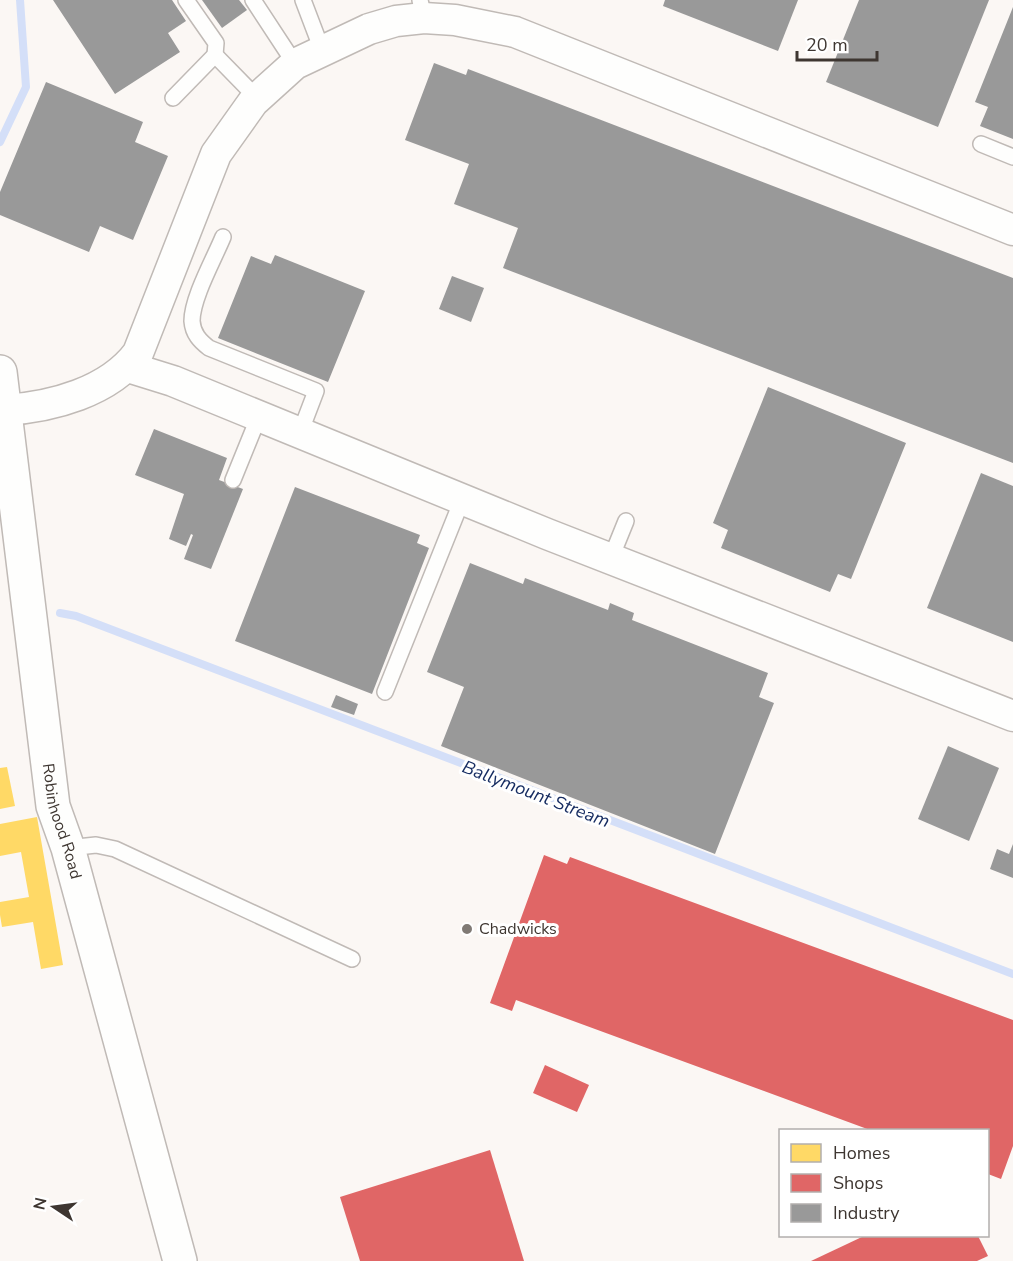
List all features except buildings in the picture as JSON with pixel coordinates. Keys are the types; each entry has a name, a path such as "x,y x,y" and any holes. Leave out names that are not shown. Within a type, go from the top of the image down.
{"street":[{"path":"5,410 57,403 95,388 128,367 138,353 216,154 257,98 295,64 369,29 422,9 515,32 1013,231"},
{"path":"128,367 173,381 462,500 1013,716"},
{"name":"Robinhood Road","path":"0,372 53,806 68,848 180,1261"}],"lane":[{"path":"173,98 215,55 216,43 186,0"},
{"path":"253,0 295,64"},
{"path":"303,0 322,50"},
{"path":"215,55 257,98"},
{"path":"981,144 1013,157"},
{"path":"224,237 197,302 192,321 197,338 209,348 316,391 300,433"},
{"path":"233,480 259,416"},
{"path":"385,692 462,500"},
{"path":"611,558 626,520"},
{"path":"68,848 96,845 115,849 352,959"}],"waterway":[{"path":"0,142 26,87 20,0"},
{"name":"Ballymount Stream","path":"60,613 76,616 1013,974"}],"place":[{"name":"Chadwicks","path":"467,929"}]}
